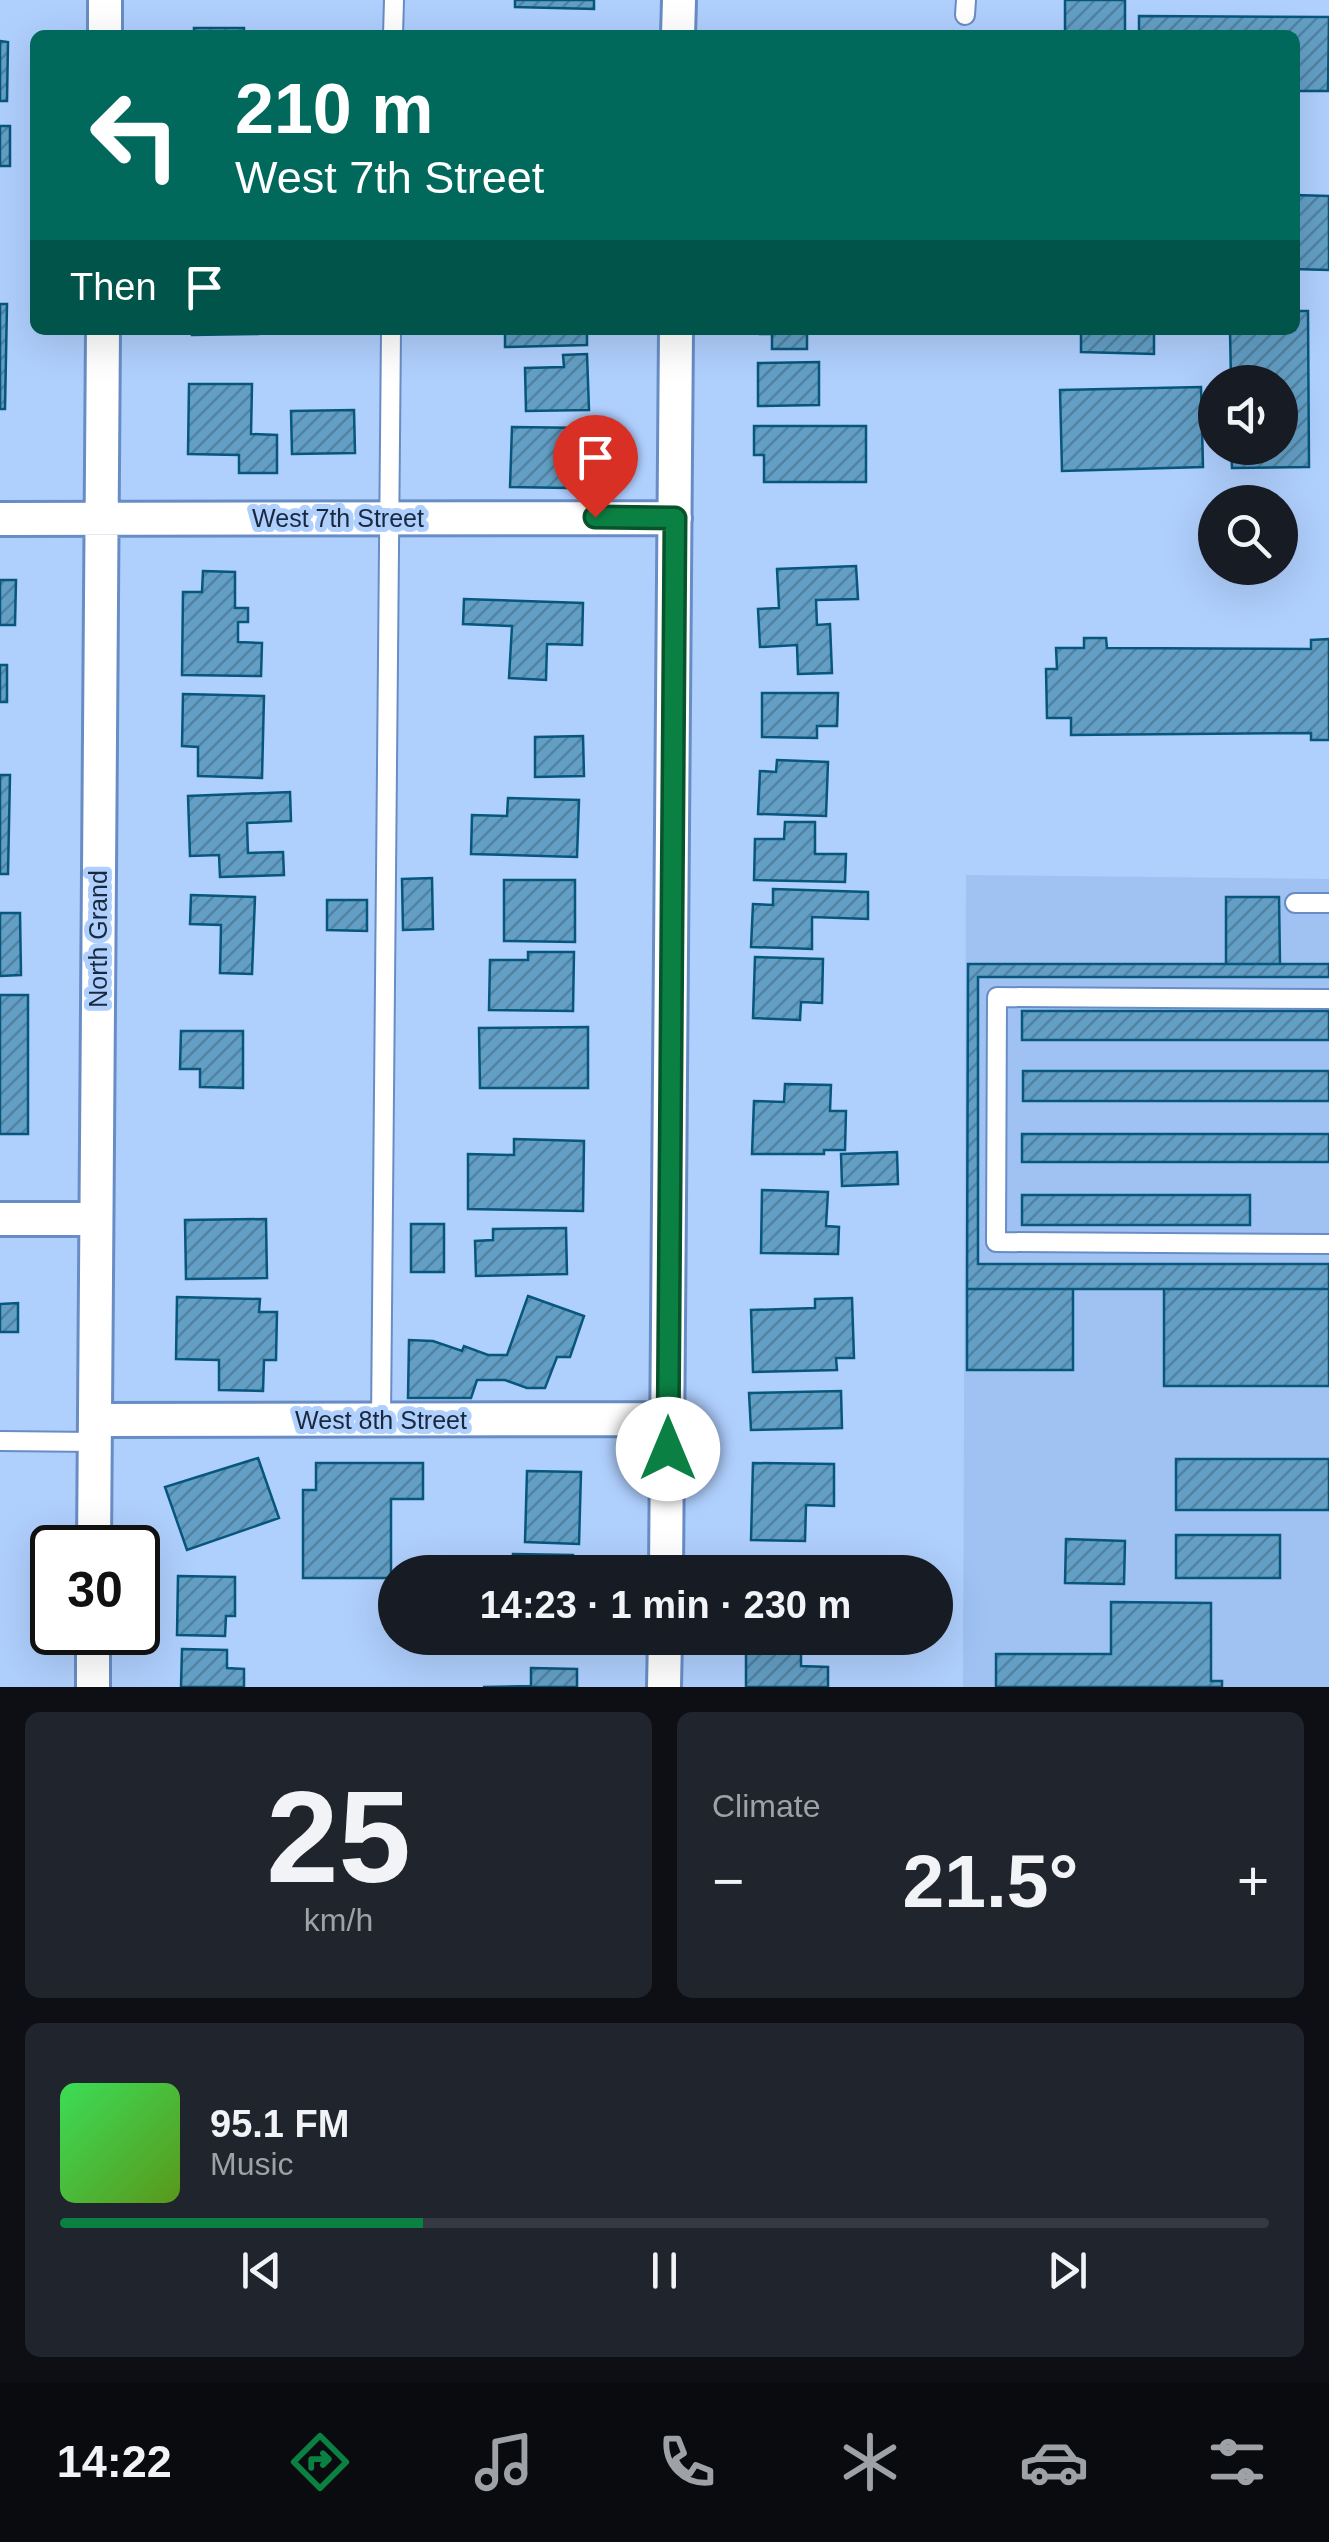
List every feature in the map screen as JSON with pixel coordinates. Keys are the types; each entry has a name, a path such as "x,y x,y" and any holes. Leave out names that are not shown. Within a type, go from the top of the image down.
{"street":[{"path":"105,0 105,30"},
{"path":"678,30 679,0"},
{"name":"North Grand","path":"94,1525 103,335"},
{"path":"666,1555 676,335"},
{"name":"West 7th Street","path":"0,519 675,518"},
{"path":"0,1219 96,1220"},
{"name":"West 8th Street","path":"95,1431 381,1420 668,1419"},
{"path":"93,1655 93,1687"},
{"path":"664,1687 665,1655"}],"lane":[{"path":"394,0 394,30"},
{"path":"381,1420 391,335"},
{"path":"1295,903 1329,904"},
{"path":"1329,999 997,997 996,1242 1329,1244"},
{"path":"0,1441 95,1431"}],"shaded area":[{"path":"966,875 1329,879 1329,1687 963,1687"}],"building":[{"path":"515,0 594,0 594,9 515,7"},
{"path":"1065,0 1125,0 1125,30 1065,30"},
{"path":"1139,16 1329,17 1328,91 1300,91 1300,30 1139,30"},
{"path":"194,28 244,28 244,30"},
{"path":"0,41 8,42 7,101 0,101"},
{"path":"0,126 10,126 10,166 0,166"},
{"path":"1300,195 1329,196 1329,270 1300,269"},
{"path":"0,304 7,304 5,409 0,409"},
{"path":"1300,311 1308,311 1309,467 1232,465 1298,465 1298,365 1231,365 1230,335 1300,335"},
{"path":"505,335 587,335 587,345 505,347"},
{"path":"772,335 807,335 807,349 772,349"},
{"path":"1081,335 1154,335 1154,354 1081,352"},
{"path":"587,354 589,410 526,411 525,368 564,367 563,355"},
{"path":"819,362 819,405 758,406 758,363"},
{"path":"189,384 252,384 251,434 277,435 277,473 239,473 239,455 188,454"},
{"path":"1198,387 1198,465 1203,467 1062,471 1060,390"},
{"path":"354,410 355,453 292,454 291,411"},
{"path":"754,426 866,426 866,482 764,482 764,455 754,455"},
{"path":"512,427 590,428 588,471 569,470 568,488 510,487"},
{"path":"856,566 858,599 816,600 817,625 830,624 832,673 798,674 797,645 760,647 758,609 779,608 777,569"},
{"path":"203,571 235,572 235,608 248,608 248,622 238,622 238,642 262,643 261,676 182,675 183,592 202,592"},
{"path":"0,580 16,580 15,625 0,625"},
{"path":"464,599 583,603 582,645 547,644 546,680 509,678 512,626 463,624"},
{"path":"1084,638 1106,638 1107,648 1311,649 1311,640 1329,639 1329,740 1311,740 1311,733 1071,735 1071,718 1047,718 1046,669 1057,669 1056,648 1084,648"},
{"path":"0,665 7,665 7,702 0,702"},
{"path":"762,693 838,693 837,726 817,726 817,738 762,737"},
{"path":"183,694 264,696 262,778 198,776 198,747 182,746"},
{"path":"583,736 584,776 535,777 535,737"},
{"path":"777,760 828,762 826,816 758,814 760,771 776,772"},
{"path":"0,775 10,775 8,874 0,874"},
{"path":"290,792 291,821 247,823 248,853 283,852 284,875 220,877 219,855 190,856 188,796"},
{"path":"508,798 579,800 577,857 471,854 472,815 507,816"},
{"path":"785,822 815,822 815,854 846,854 845,882 754,880 755,839 784,839"},
{"path":"432,878 433,929 403,930 402,879"},
{"path":"504,880 575,880 575,942 504,941"},
{"path":"773,889 868,892 868,919 812,917 812,949 751,947 753,904 773,905"},
{"path":"191,895 255,897 252,974 220,973 221,925 190,924"},
{"path":"1226,897 1279,897 1280,964 1226,964"},
{"path":"327,900 367,900 367,931 327,930"},
{"path":"0,913 20,913 21,975 0,976"},
{"path":"528,952 574,952 573,1011 489,1010 490,960 528,960"},
{"path":"755,957 823,959 822,1003 801,1002 800,1020 753,1018"},
{"path":"968,964 1329,964 1329,977 978,977 978,1264 1329,1264 1329,1289 967,1289"},
{"path":"0,995 28,995 28,1134 0,1134"},
{"path":"1022,1011 1329,1011 1329,1040 1022,1040"},
{"path":"588,1027 588,1088 480,1088 479,1028"},
{"path":"181,1031 243,1031 243,1088 200,1087 200,1069 180,1069"},
{"path":"1023,1071 1329,1071 1329,1101 1023,1101"},
{"path":"785,1084 831,1085 830,1111 846,1111 845,1150 824,1150 824,1154 752,1154 754,1101 784,1102"},
{"path":"1022,1134 1329,1134 1329,1162 1022,1162"},
{"path":"514,1139 584,1141 583,1211 468,1209 468,1154 514,1155"},
{"path":"897,1152 898,1184 842,1186 841,1154"},
{"path":"762,1190 828,1192 826,1226 839,1227 838,1254 761,1253"},
{"path":"1022,1195 1250,1195 1250,1225 1022,1225"},
{"path":"266,1219 267,1278 186,1279 185,1220"},
{"path":"411,1224 444,1224 444,1272 411,1272"},
{"path":"566,1228 567,1274 476,1276 475,1241 493,1240 493,1229"},
{"path":"967,1289 1073,1289 1073,1370 967,1370"},
{"path":"1164,1289 1329,1289 1329,1386 1164,1386"},
{"path":"528,1296 584,1316 570,1357 557,1357 545,1388 527,1388 505,1380 477,1380 471,1398 408,1398 409,1340 507,1355"},
{"path":"177,1297 260,1299 259,1312 277,1312 276,1360 264,1360 263,1391 219,1390 219,1360 176,1359"},
{"path":"852,1298 854,1358 836,1358 837,1370 753,1372 751,1310 815,1308 815,1299"},
{"path":"18,1303 18,1332 0,1332 0,1304"},
{"path":"841,1391 842,1428 751,1430 749,1393"},
{"path":"258,1458 279,1518 187,1550 165,1487"},
{"path":"1176,1459 1329,1459 1329,1510 1176,1510"},
{"path":"316,1463 423,1463 423,1499 391,1499 391,1555 378,1555 378,1578 303,1578 303,1490 316,1490"},
{"path":"753,1463 834,1464 834,1506 806,1505 805,1541 751,1540"},
{"path":"527,1471 581,1472 579,1544 525,1542"},
{"path":"1176,1535 1280,1535 1280,1578 1176,1578"},
{"path":"1066,1539 1125,1541 1124,1584 1065,1583"},
{"path":"178,1576 235,1577 235,1616 226,1616 225,1636 177,1635"},
{"path":"1111,1602 1211,1603 1211,1681 1222,1681 1222,1687 996,1687 996,1654 1111,1654"},
{"path":"182,1649 227,1650 227,1668 244,1669 244,1687 181,1687"},
{"path":"746,1655 801,1655 801,1666 828,1667 828,1687 746,1687"},
{"path":"531,1668 577,1669 577,1687 483,1687 531,1686"}],"route":[{"path":"595,517 675,518 668,1449"}]}
